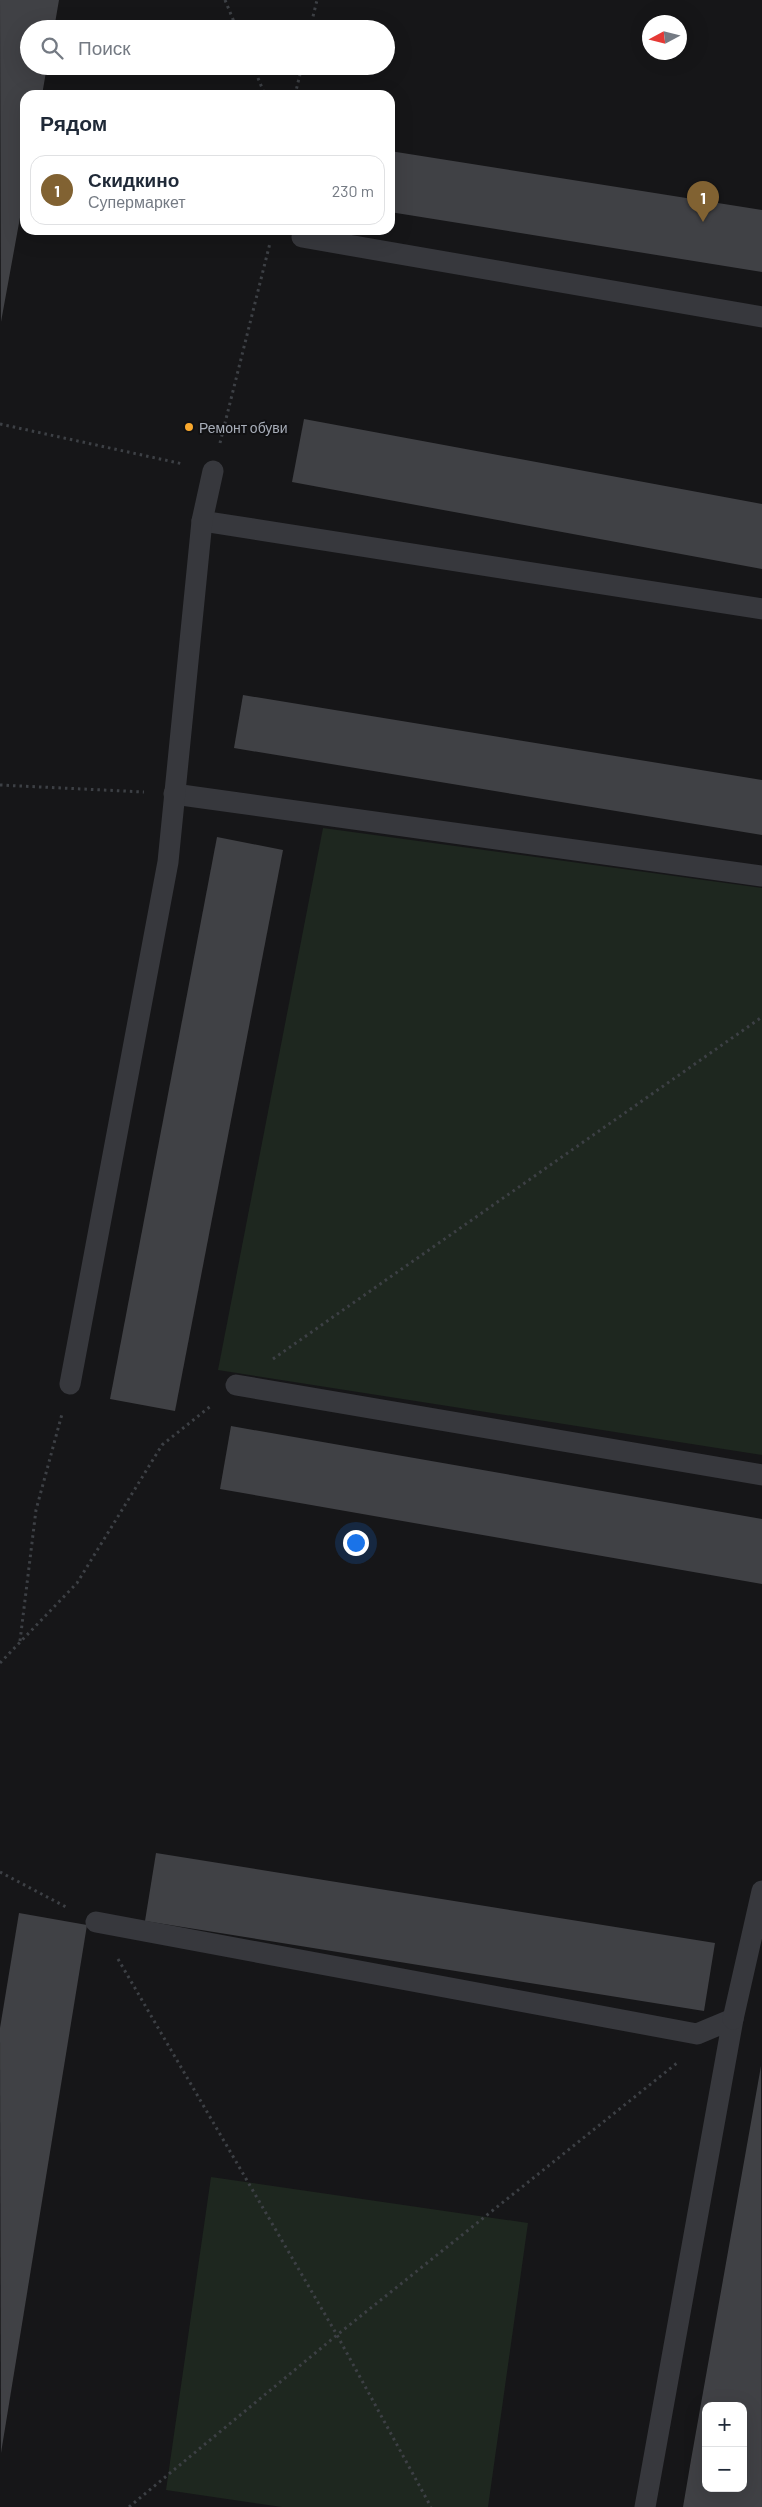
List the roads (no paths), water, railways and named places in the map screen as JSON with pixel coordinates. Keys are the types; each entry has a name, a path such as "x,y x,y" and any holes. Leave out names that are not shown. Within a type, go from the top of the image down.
{"lane":[{"path":"302,237 762,317"},
{"path":"70,1384 168,862 202,520 212,471"},
{"path":"202,520 762,609"},
{"path":"174,794 762,876"},
{"path":"236,1385 762,1474"},
{"path":"645,2507 733,2019 762,1891"},
{"path":"96,1922 697,2034 733,2019"}],"place":[{"name":"Скидкино","path":"703,222"},
{"name":"Ремонт обуви","path":"189,427"}]}
